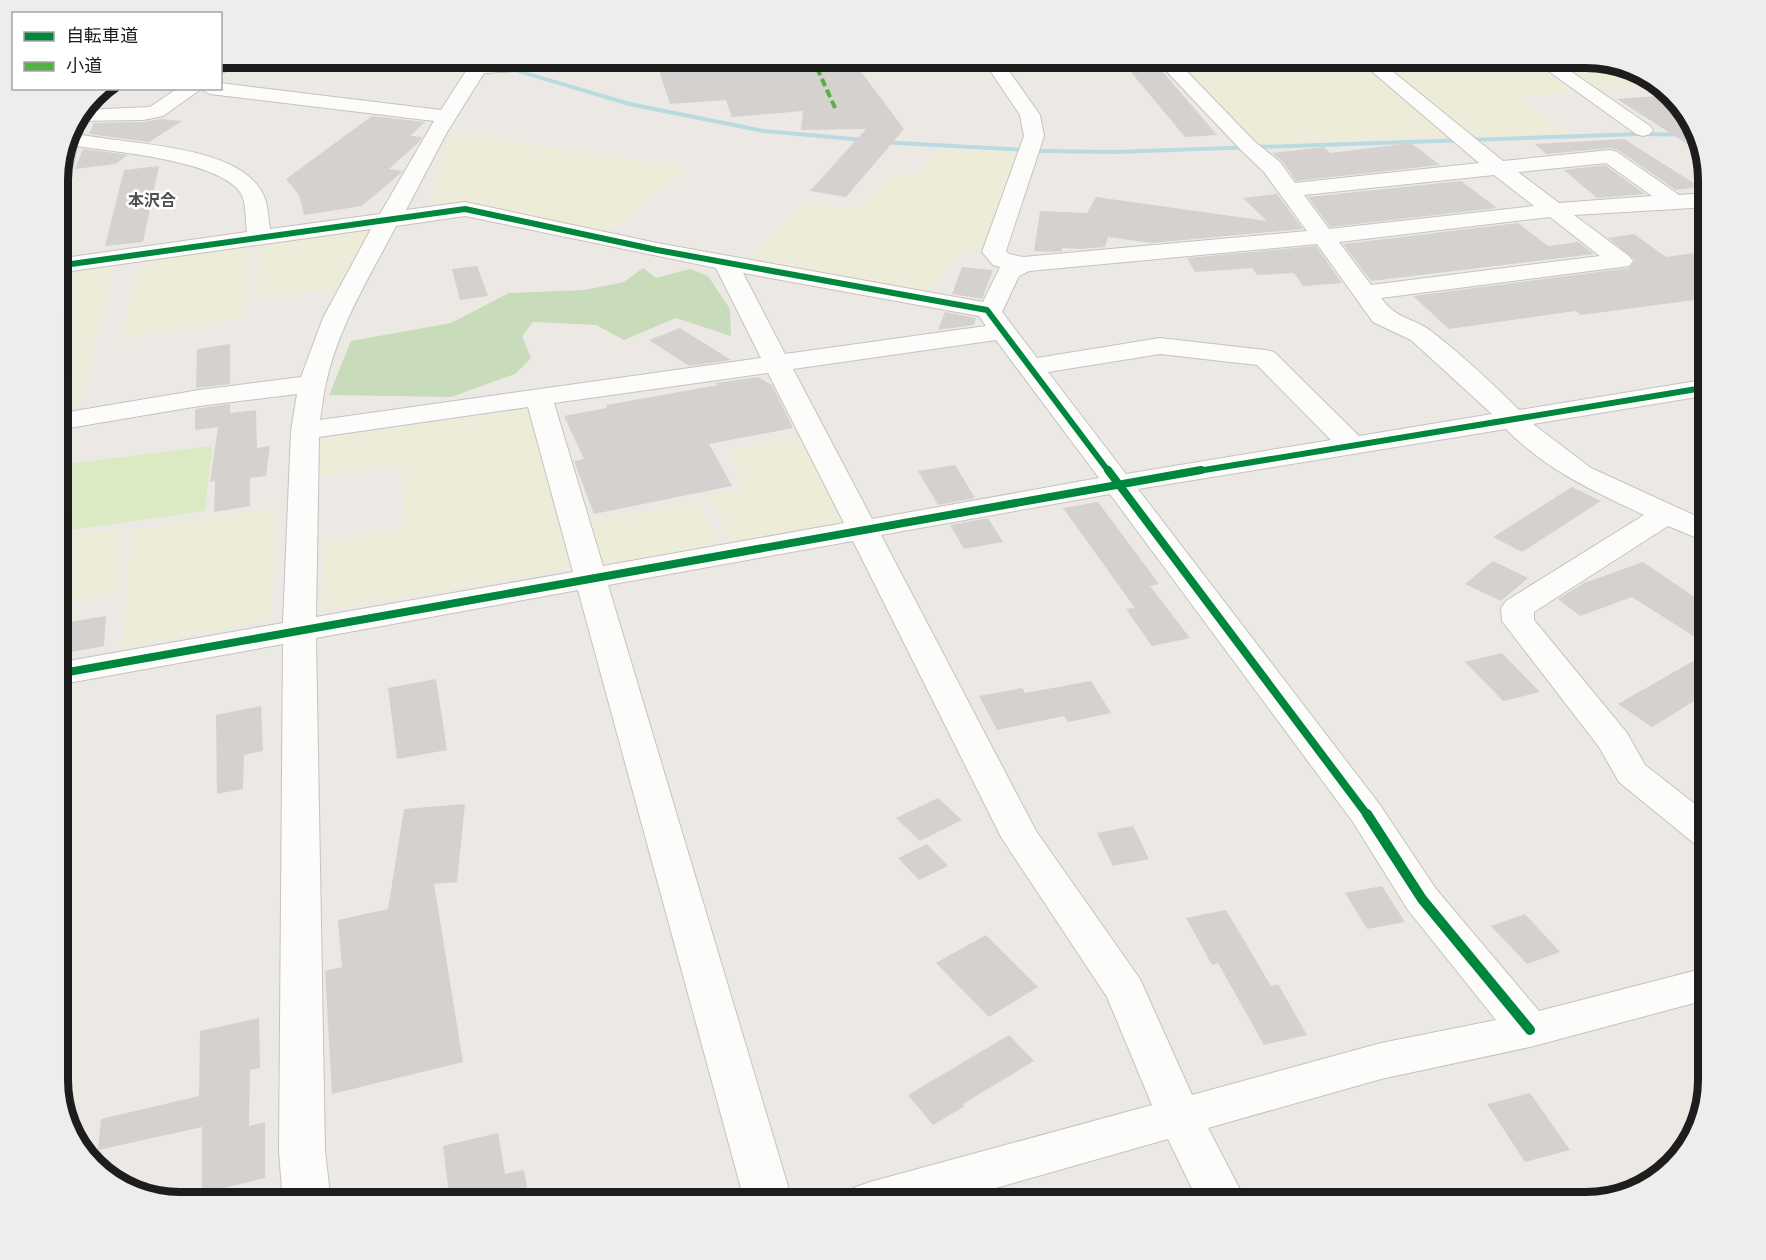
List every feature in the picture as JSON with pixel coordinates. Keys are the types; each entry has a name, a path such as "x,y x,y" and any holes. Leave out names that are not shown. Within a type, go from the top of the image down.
{"street":[{"path":"306,1192 302,1151 301,489 305,431 312,384 322,351 336,318 386,222 398,206 437,132 477,68"},
{"path":"998,68 1030,115 1034,136 994,252 1001,260 1023,264 1322,237 1599,205 1698,201"},
{"path":"1173,68 1291,190 1322,237 1382,317 1420,335 1483,388 1530,436 1581,474 1698,529"},
{"path":"1364,293 1621,261 1464,141 1377,68"},
{"path":"1554,68 1642,130"},
{"path":"222,89 448,117"},
{"path":"87,116 156,112 189,90"},
{"path":"75,139 212,164 239,177 251,191 259,237"},
{"path":"1291,190 1610,156 1675,202"},
{"path":"68,264 259,237 386,222 465,209 995,321"},
{"path":"726,264 1020,837 1125,991 1180,1118 1217,1192"},
{"path":"1023,264 1009,272 994,306 995,321 1367,814 1381,841 1450,934 1530,1030"},
{"path":"305,431 778,364 995,321"},
{"path":"1031,367 1160,346 1265,358 1353,446"},
{"path":"68,420 198,398 312,384"},
{"path":"68,672 1116,484 1698,389"},
{"path":"539,398 766,1192"},
{"path":"1665,515 1517,608 1518,621 1614,741 1632,773 1698,827"},
{"path":"910,1192 1381,1061 1530,1030 1698,986"}],"green space":[{"path":"1182,68 1366,68 1452,137 1254,144"},
{"path":"1387,68 1540,68 1575,92 1516,98 1568,133 1469,137"},
{"path":"1558,68 1601,68 1622,73 1645,85 1590,91"},
{"path":"449,132 689,168 607,232 430,200"},
{"path":"938,149 1022,153 981,249 965,249 923,296 743,264 805,203 858,209 891,173 917,175"},
{"path":"372,229 340,288 256,297 259,243"},
{"path":"247,245 245,317 120,339 143,259"},
{"path":"115,262 76,415 68,416 68,268"},
{"path":"643,268 656,278 690,269 708,276 730,309 731,336 676,318 624,340 596,325 533,322 522,336 531,358 515,374 451,397 329,395 351,341 451,323 509,293 585,290 624,282"},
{"path":"530,408 582,567 320,611 326,541 405,528 401,465 310,478 313,440"},
{"path":"802,437 850,524 733,543 706,495 744,489 728,449"},
{"path":"212,446 205,511 68,530 68,464"},
{"path":"698,503 720,544 596,568 582,521"},
{"path":"276,508 271,620 122,648 131,530"},
{"path":"121,529 116,594 68,601 68,536"}],"building":[{"path":"658,68 858,68 904,129 846,197 810,191 866,129 801,130 803,111 732,117 726,100 670,104"},
{"path":"1128,68 1159,68 1217,135 1185,137"},
{"path":"1660,96 1666,100 1687,130 1694,148 1617,99"},
{"path":"372,116 425,122 410,136 422,137 419,142 389,169 403,171 362,206 304,215 299,195 286,179"},
{"path":"161,119 182,121 149,142 89,134 94,123 143,122"},
{"path":"1624,139 1698,187 1676,190 1618,150 1611,148 1546,154 1535,144"},
{"path":"1411,143 1440,165 1296,181 1282,161 1272,153 1324,147 1330,153"},
{"path":"83,149 128,155 115,164 75,169"},
{"path":"1605,165 1645,194 1597,198 1564,170"},
{"path":"159,166 143,242 105,246 124,170"},
{"path":"1461,181 1497,208 1330,227 1308,197"},
{"path":"1277,194 1303,229 1152,243 1108,237 1105,247 1062,248 1062,251 1053,252 1034,251 1040,211 1087,213 1096,197 1267,221 1243,198"},
{"path":"1518,223 1548,246 1578,242 1594,254 1371,281 1343,244"},
{"path":"1634,234 1666,257 1698,253 1698,299 1581,315 1575,311 1449,329 1413,296 1629,268 1635,260 1608,238"},
{"path":"1316,246 1342,283 1303,286 1294,273 1257,275 1252,268 1195,272 1187,258"},
{"path":"477,266 488,296 460,300 452,269"},
{"path":"962,267 993,270 982,299 952,294"},
{"path":"945,312 976,318 974,325 938,330"},
{"path":"680,328 731,360 689,366 649,340"},
{"path":"230,344 230,384 196,388 197,349"},
{"path":"758,377 772,385 793,428 709,444 732,486 594,514 574,461 584,459 564,416 607,408 606,405 718,385 715,383"},
{"path":"230,404 230,413 256,410 257,448 270,446 266,476 250,478 250,506 214,512 215,481 210,482 218,427 195,430 195,409"},
{"path":"955,465 975,498 938,505 918,471"},
{"path":"1572,487 1601,501 1522,552 1493,537"},
{"path":"1098,502 1159,584 1150,586 1190,638 1152,646 1126,609 1135,608 1063,508"},
{"path":"988,518 1003,542 964,549 950,525"},
{"path":"1493,561 1528,578 1501,601 1465,584"},
{"path":"1643,562 1698,600 1698,639 1632,597 1580,616 1558,599 1584,583"},
{"path":"106,616 104,646 68,653 68,622"},
{"path":"1502,653 1540,692 1503,701 1465,662"},
{"path":"1698,658 1698,699 1652,727 1618,704"},
{"path":"436,679 447,750 397,759 388,688"},
{"path":"1091,681 1111,713 1068,722 1064,716 997,730 979,696 1022,688 1025,693"},
{"path":"261,706 263,751 244,755 243,789 217,794 216,715"},
{"path":"938,798 962,820 920,841 896,818"},
{"path":"465,804 457,882 434,884 463,1062 332,1094 325,971 342,967 338,920 388,909 404,809"},
{"path":"1133,826 1149,859 1113,866 1097,833"},
{"path":"927,844 948,866 919,880 898,858"},
{"path":"1382,886 1405,922 1367,929 1345,893"},
{"path":"1226,910 1271,986 1278,984 1307,1035 1264,1045 1218,963 1212,965 1186,918"},
{"path":"1525,914 1560,952 1527,964 1491,926"},
{"path":"986,935 1038,987 989,1017 936,963"},
{"path":"259,1018 260,1068 250,1070 249,1126 265,1122 265,1178 206,1192 202,1192 202,1127 98,1150 101,1119 199,1096 200,1031"},
{"path":"1009,1035 1034,1061 933,1125 908,1095"},
{"path":"1530,1093 1570,1150 1525,1162 1487,1104"},
{"path":"498,1133 505,1174 524,1170 528,1192 449,1192 443,1146"}],"waterway":[{"path":"514,70 629,104 764,131 898,143 1043,151 1115,152 1640,134 1689,135"}],"marked path":[{"path":"816,68 836,110"}],"cycle path":[{"path":"68,264 465,209 657,250 987,310 1367,814 1422,899 1530,1030"},
{"path":"68,672 1116,484 1698,389"}],"district":[{"name":"本沢合","path":"152,200"}]}
